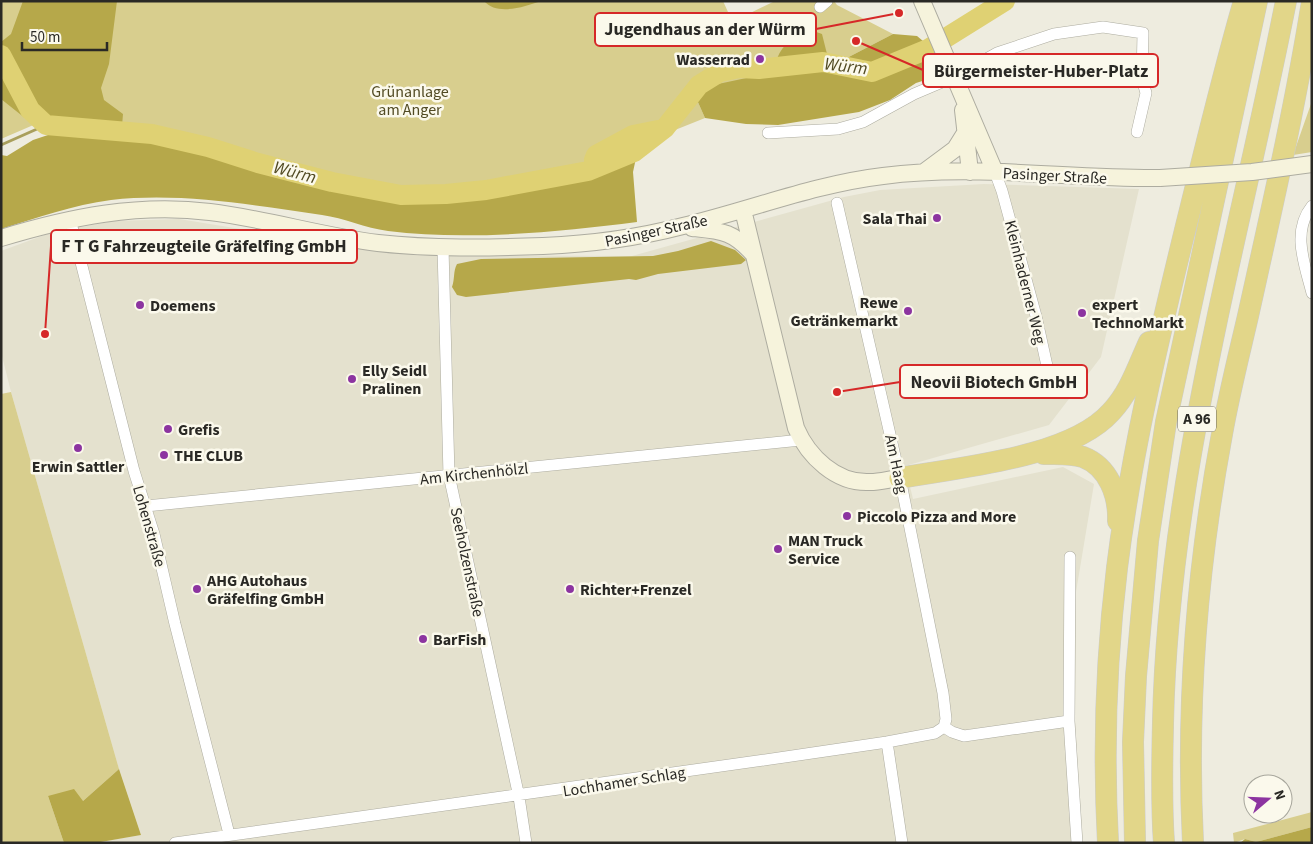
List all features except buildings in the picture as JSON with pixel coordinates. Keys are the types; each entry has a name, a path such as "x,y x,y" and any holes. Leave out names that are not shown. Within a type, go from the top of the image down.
{"highway":[{"path":"1108,843 1105,739 1108,674 1117,567 1146,402 1168,301 1244,1"},
{"name":"A 96","path":"1135,843 1133,742 1136,676 1148,542 1166,422 1257,1"},
{"name":"A 96","path":"1164,843 1161,803 1164,674 1175,552 1185,482 1229,262 1286,1"},
{"path":"1193,843 1191,800 1192,676 1202,558 1222,433 1302,66 1312,2"},
{"path":"1282,158 1312,88"},
{"path":"900,478 1029,454 1084,434 1112,412 1134,378 1168,301"},
{"path":"1029,454 1067,454 1084,458 1104,473 1116,497 1117,567"}],"main road":[{"path":"922,1 994,172"},
{"path":"961,96 970,172"},
{"path":"922,172 955,149 965,133"},
{"name":"Pasinger Straße","path":"1,238 70,219 112,212 180,210 212,212 376,243 443,248 545,246 604,242 683,226 858,180 922,172 994,172 1118,179 1252,172 1312,164"},
{"path":"743,210 796,428 801,440 822,464 846,479 868,482 900,478"},
{"path":"683,226 728,233 743,242 754,255"}],"street":[{"path":"768,133 838,129 863,122 914,94 954,77 997,53 1054,34 1103,27 1143,33 1142,79 1146,93 1137,132"},
{"name":"Kleinhaderner Weg","path":"994,172 1002,191 1036,316 1053,393"},
{"name":"Am Haag","path":"837,203 900,478 943,693 946,719 944,727"},
{"path":"1309,210 1300,241 1312,293"},
{"name":"Lohenstraße","path":"70,219 134,471 146,506 229,834"},
{"name":"Seeholzenstraße","path":"443,248 448,475 519,797 526,843"},
{"name":"Am Kirchenhölzl","path":"146,506 801,440"},
{"path":"1070,557 1069,720 1077,843"},
{"path":"944,727 964,736 1069,720"},
{"name":"Lochhamer Schlag","path":"175,843 434,806 519,797 887,742 935,733 944,727"},
{"path":"887,742 902,843"}],"shaded area":[{"path":"23,1 117,1 109,64 101,88 104,100 123,114 122,126 108,126 52,117 35,126 1,99 1,42 11,34"},
{"path":"484,1 541,1 519,8 503,9 489,6"},
{"path":"808,29 822,34 828,58 841,61 893,34 917,36 923,41 936,66 935,77 916,83 890,100 859,112 778,125 746,124 705,118 697,100 704,87 774,72 781,51 790,41"},
{"path":"57,132 89,137 167,144 325,188 403,202 478,196 582,179 608,171 636,158 633,172 637,222 512,234 418,234 379,230 330,216 270,207 190,199 137,198 83,205 1,229 1,155 7,156 33,140"},
{"path":"984,184 1139,189 1101,357 1049,425 905,466 913,499 1063,467 1094,484 1076,592 1075,722 1082,843 93,843 141,835 119,769 1,352 1,251 50,233 114,221 179,219 371,250 425,255 632,256 844,197 880,190"},
{"path":"711,241 735,250 746,260 741,264 658,274 636,280 629,279 466,297 457,295 452,287 457,264 481,259 653,256"},
{"path":"119,769 141,835 95,843 64,843 48,796 74,789 83,801"},
{"path":"1312,827 1312,843 1240,843 1245,839 1256,842"}],"green space":[{"name":"Grünanlage am Anger","path":"1,1 723,1 728,12 740,18 775,1 834,1 837,5 893,34 841,61 828,58 697,100 705,118 675,130 636,158 608,171 582,179 478,196 403,202 325,188 167,144 116,140 121,126 108,126 52,117 1,139"},
{"path":"1312,101 1312,152 1293,155"},
{"path":"11,392 119,769 83,801 48,796 64,843 1,843 1,394"},
{"path":"1312,812 1312,827 1256,842 1245,839 1234,843 1233,833 1267,824 1293,824 1293,817"}],"waterway":[{"name":"Würm","path":"1,55 30,110 46,125 152,134 208,147 258,163 332,182 401,195 446,194 486,190 588,171 634,152 665,128 699,85 720,72 739,68 759,69 823,62 872,72 928,49 1005,1"},
{"name":"Würm","path":"1,145 46,125"},
{"name":"Würm","path":"594,160 596,155 633,135 658,130"}],"place":[{"name":"Jugendhaus an der Würm","path":"899,13"},
{"name":"Bürgermeister-Huber-Platz","path":"856,41"},
{"name":"Wasserrad","path":"760,59"},
{"name":"Sala Thai","path":"937,218"},
{"name":"Doemens","path":"140,305"},
{"name":"Rewe Getränkemarkt","path":"908,311"},
{"name":"expert TechnoMarkt","path":"1082,313"},
{"name":"F T G Fahrzeugteile Gräfelfing GmbH","path":"45,334"},
{"name":"Elly Seidl Pralinen","path":"352,379"},
{"name":"Neovii Biotech GmbH","path":"837,392"},
{"name":"Grefis","path":"168,429"},
{"name":"Erwin Sattler","path":"78,448"},
{"name":"THE CLUB","path":"164,455"},
{"name":"Piccolo Pizza and More","path":"847,516"},
{"name":"MAN Truck Service","path":"778,549"},
{"name":"AHG Autohaus Gräfelfing GmbH","path":"197,589"},
{"name":"Richter+Frenzel","path":"570,589"},
{"name":"BarFish","path":"423,639"}]}
